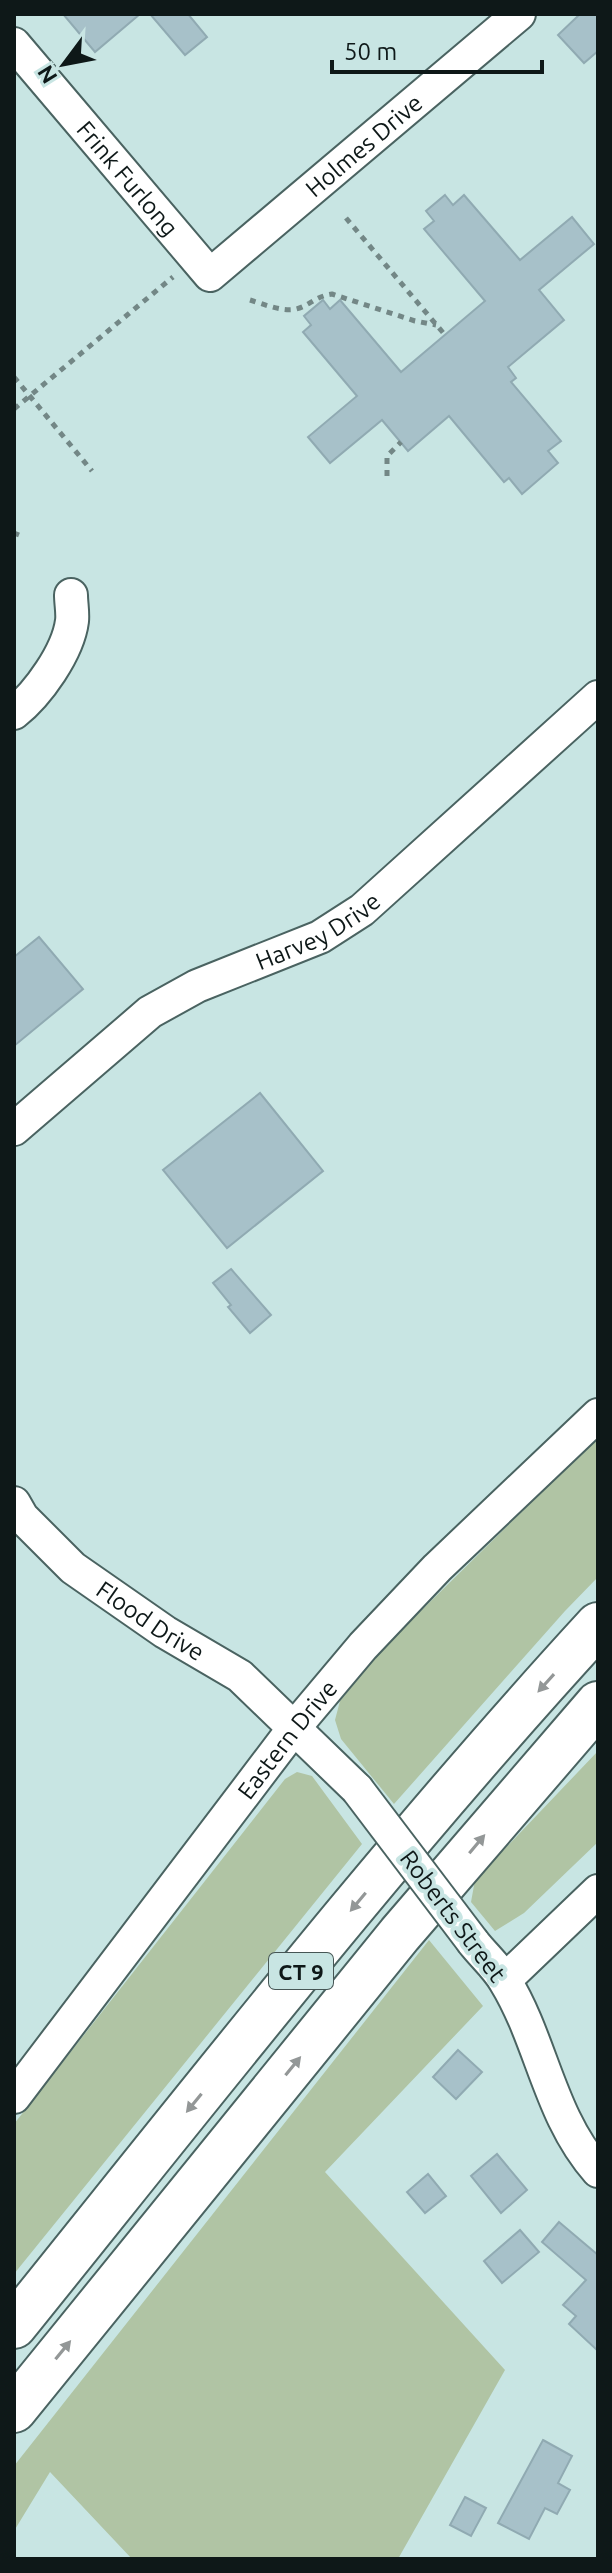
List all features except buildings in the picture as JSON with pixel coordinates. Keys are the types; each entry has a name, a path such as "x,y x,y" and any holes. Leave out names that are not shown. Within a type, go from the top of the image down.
{"highway":[{"name":"CT 9","path":"14,2326 369,1888 598,1625"},
{"name":"CT 9","path":"14,2410 400,1934 598,1704"}],"street":[{"name":"Holmes Drive","path":"195,273 519,14"},
{"name":"Frink Furlong","path":"14,44 195,273"},
{"path":"14,713 31,700 55,664 72,622 71,595"},
{"name":"Harvey Drive","path":"14,1129 150,1012 197,986 320,937 362,910 598,697"},
{"name":"Eastern Drive","path":"14,2097 294,1728 363,1646 437,1568 598,1415"},
{"name":"Flood Drive","path":"14,1503 22,1517 73,1568 165,1632 240,1676 294,1728"},
{"name":"Roberts Street","path":"294,1728 357,1789 505,1980 567,2127 582,2153 598,2171"},
{"path":"505,1980 598,1891"}],"path":[{"path":"346,218 445,335"},
{"path":"14,409 195,273"},
{"path":"250,300 288,310 298,309 319,295 332,294 436,325"},
{"path":"14,377 92,471"},
{"path":"387,476 387,456 401,442"}],"green space":[{"path":"598,1437 598,1577 394,1804 341,1739 335,1720 340,1701 382,1649"},
{"path":"598,1751 598,1842 524,1913 495,1931 471,1902 475,1880"},
{"path":"297,1772 312,1776 362,1844 14,2274 14,2124 285,1779"},
{"path":"429,1940 483,2006 325,2172 505,2370 398,2559 132,2559 50,2472 14,2531 14,2466"}]}
